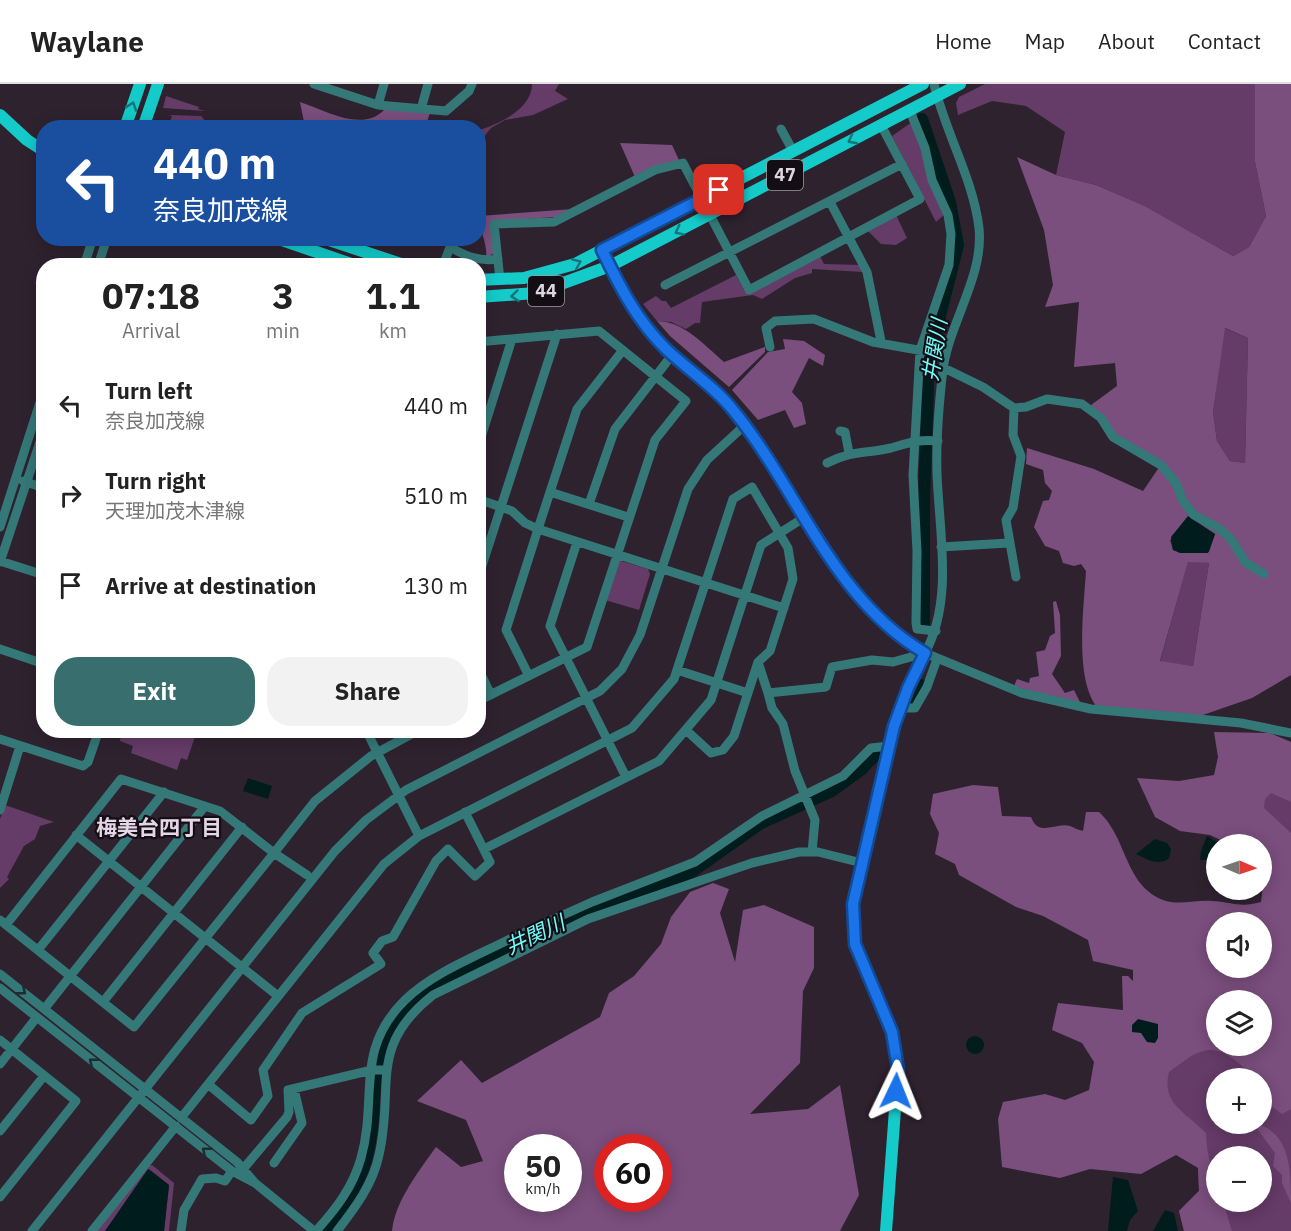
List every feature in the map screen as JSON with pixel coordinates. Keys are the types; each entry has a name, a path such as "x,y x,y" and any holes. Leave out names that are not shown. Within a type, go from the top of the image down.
{"main road":[{"path":"128,120 140,84"},
{"path":"146,120 158,84"},
{"name":"47","path":"602,250 793,151 904,89 923,84"},
{"name":"47","path":"610,266 910,111 935,90 960,84"},
{"path":"0,115 36,146"},
{"path":"299,246 334,258"},
{"path":"347,246 383,258"},
{"path":"602,250 639,317 672,355 717,392 745,425 846,580 874,615 888,629 931,656 900,708 853,904 855,944 892,1032 898,1069 886,1231"},
{"name":"44","path":"486,280 550,272 602,250"},
{"name":"44","path":"486,297 507,297 543,292 610,266"}],"street":[{"path":"314,84 340,88 378,105 446,111 469,91 472,84"},
{"path":"378,105 384,84"},
{"path":"421,109 428,84"},
{"path":"931,656 940,608 941,547 933,441 944,368 943,354 976,261 979,236 975,207 935,90"},
{"path":"910,111 925,148 932,180 948,216 951,234 949,265 920,350 914,440 916,623 917,629 936,632"},
{"path":"500,280 495,224 554,222 656,170 683,163 749,290 920,199 881,125"},
{"path":"781,129 793,151"},
{"path":"665,285 902,164"},
{"path":"830,202 867,272 881,341"},
{"path":"446,258 450,247 464,255 476,258"},
{"path":"486,261 498,260"},
{"path":"770,347 766,328 775,321 814,319 873,342 881,341 943,354"},
{"path":"486,341 599,331 686,401 655,440 587,647 486,698"},
{"path":"486,553 557,334"},
{"path":"486,422 512,339"},
{"path":"529,676 506,630 576,409 623,350"},
{"path":"589,504 615,429 672,355"},
{"path":"944,368 983,387 1014,408 1026,407 1047,399 1082,404 1101,418 1113,437 1161,465 1176,483 1183,501 1194,515 1220,529 1235,545 1245,562 1264,574"},
{"path":"1014,408 1013,435 1021,456 1013,508 1006,520 1008,543 1016,577"},
{"path":"0,527 36,415"},
{"path":"32,1231 335,851 366,820 398,795 586,699 613,681 632,655 683,500 693,478 715,451 745,425"},
{"path":"840,431 845,432 848,439 849,453"},
{"path":"827,463 849,453 890,448 914,440 933,441"},
{"path":"36,454 0,562 36,573"},
{"path":"15,479 36,486"},
{"path":"92,1231 384,864 419,836 632,728 674,679 732,499 752,487 788,548 793,579 770,651 758,662 734,736 717,753 711,753 686,730"},
{"path":"550,492 628,517"},
{"path":"486,502 513,511 528,526 784,608"},
{"path":"484,849 659,761 711,700 761,545 805,517"},
{"path":"577,542 550,626 626,777"},
{"path":"941,547 1008,543"},
{"path":"0,650 36,661"},
{"path":"768,693 826,687 832,667 872,660 893,662 931,656 1022,693 1091,709 1241,723 1291,732"},
{"path":"758,662 764,674 772,708 783,724 795,771 815,820 812,852"},
{"path":"677,670 748,693"},
{"path":"486,683 492,695"},
{"path":"0,740 82,766 88,762 96,738"},
{"path":"370,738 419,836"},
{"path":"307,875 274,852 220,811 121,779 3,922 134,1027 205,939 274,852 315,801 377,753 404,738"},
{"path":"0,810 21,746"},
{"path":"179,1122 232,1171 255,1183 315,1231 341,1202 361,1158 377,1070 396,1035 420,1005 515,944 592,902 695,862 762,816 806,800 843,776 871,748 890,746"},
{"path":"38,950 164,792"},
{"path":"45,1008 205,806"},
{"path":"209,1085 251,1120 268,1096 263,1070 302,1013 381,964 374,953 382,941 393,937 436,861 448,849 475,876 490,862 465,812"},
{"path":"103,1002 242,827"},
{"path":"76,836 278,996"},
{"path":"337,1231 362,1196 374,1172 380,1153 378,1036 406,999 449,970 515,944 780,855 812,852 862,863"},
{"path":"0,974 45,1008 179,1122 244,1168 255,1183"},
{"path":"0,988 143,1093"},
{"path":"0,1064 37,1017"},
{"path":"0,1040 76,1101 2,1190"},
{"path":"244,1168 290,1112 288,1090 377,1070"},
{"path":"0,1131 44,1076"},
{"path":"273,1163 302,1123 294,1089"},
{"path":"182,1231 184,1210 202,1179 216,1178 225,1181 232,1171"}],"shaded area":[{"path":"532,84 559,84 555,91 568,99 533,115 505,120 491,128 486,134 486,128 505,119 521,108 531,93"},
{"path":"985,84 1255,84 1255,162 1266,216 1249,247 1233,256 1145,206 1096,185 1056,175 1065,132 1026,106 992,101 958,115 956,103 959,97"},
{"path":"1255,84 1291,84 1291,675 1252,698 1200,716 1097,707 1085,678 1083,660 1086,571 1081,564 1074,566 1063,563 1059,551 1045,546 1034,527 1043,501 1049,500 1052,491 1045,483 1043,470 1026,464 1027,448 1094,469 1143,491 1162,463 1115,436 1091,405 1117,386 1115,363 1074,367 1079,302 1045,307 1053,285 1044,230 1017,157 1056,175 1096,185 1145,206 1233,256 1249,247 1266,216 1255,162","holes":["1225,328 1248,338 1245,463 1230,461 1217,441 1213,412","1198,524 1215,534 1209,552 1173,550 1170,540","1188,562 1209,563 1193,666 1160,661"]},
{"path":"166,96 199,107 198,109 205,111 163,108"},
{"path":"300,102 356,120 304,120"},
{"path":"385,109 430,113 428,120 356,120 376,116"},
{"path":"168,115 201,116 204,119 171,120 172,116"},
{"path":"912,122 945,214 936,222 892,136"},
{"path":"620,143 672,145 679,160 635,177"},
{"path":"573,209 556,217 491,221 494,253 486,258 486,215"},
{"path":"896,215 907,238 896,245 881,244 867,230"},
{"path":"819,254 824,264 860,265 863,272 812,269 812,273 795,278 762,299 753,295 702,302 700,323 695,323 686,329 671,322 657,321 643,304 656,296 666,301 671,308 736,275 745,292"},
{"path":"657,321 667,322 685,330 724,362 765,347 765,352 729,387 670,336"},
{"path":"1224,328 1248,338 1245,463 1230,461 1217,441 1213,412"},
{"path":"783,339 804,341 825,355 823,366 809,358 792,392 802,403 806,424 794,428 785,410 758,420 732,390 768,352 785,349"},
{"path":"1188,516 1215,534 1208,553 1180,553 1173,550 1171,537"},
{"path":"621,561 648,569 650,574 639,610 605,600 617,562"},
{"path":"1188,561 1209,563 1193,666 1160,662"},
{"path":"1056,601 1060,615 1061,656 1052,674 1065,693 1074,690 1081,704 1014,686 1017,679 1029,683 1030,678 1039,676 1036,652 1045,650 1050,636 1055,633 1053,602"},
{"path":"1214,732 1270,733 1291,742 1291,802 1271,793 1265,799 1264,808 1291,833 1291,1109 1282,1114 1272,1107 1272,1068 1244,1068 1228,1056 1272,1056 1272,990 1206,990 1206,1050 1192,1056 1169,1072 1167,1083 1172,1100 1177,1107 1206,1133 1206,1212 1226,1212 1232,1231 1184,1231 1179,1211 1199,1191 1198,1168 1176,1155 1141,1174 1090,1169 1060,1178 1002,1167 998,1119 1003,1102 1045,1094 1065,1100 1089,1090 1094,1062 1082,1043 1052,1030 1058,1003 1123,1010 1122,976 1128,976 1133,981 1133,970 1093,961 1088,940 1043,916 1016,907 959,875 955,864 935,854 939,833 930,814 933,794 973,785 998,787 1002,816 1031,817 1038,827 1064,825 1083,831 1086,812 1099,812 1116,835 1134,874 1152,894 1166,901 1177,903 1212,901 1241,905 1272,900 1272,834 1206,834 1180,831 1155,817 1137,778 1179,781 1214,775 1218,757"},
{"path":"121,738 195,738 187,760 181,758 177,770 131,753 133,746 120,741"},
{"path":"1270,774 1291,784 1291,854 1254,801"},
{"path":"248,778 272,786 268,799 243,791"},
{"path":"5,805 54,822 40,826 35,839 24,846 7,877 9,879 0,888 0,819"},
{"path":"1206,838 1206,860 1200,860"},
{"path":"1155,839 1167,843 1171,849 1169,858 1157,862 1136,854"},
{"path":"713,883 729,889 720,913 735,962 743,910 764,905 814,927 814,968 803,991 800,1063 750,1114 808,1109 840,1085 859,1195 840,1231 392,1231 403,1198 415,1176 436,1147 461,1167 483,1161 466,1120 417,1101 461,1060 482,1083 600,1017 609,993 634,976 661,944 671,917 690,892"},
{"path":"1291,937 1291,1231 1184,1231 1179,1211 1199,1191 1198,1168 1178,1150 1156,1060 1206,1048 1206,1056 1254,1056 1276,1062"},
{"path":"1138,1019 1158,1024 1158,1038 1155,1043 1147,1042 1141,1033 1132,1032 1132,1025"},
{"path":"975,1036 981,1039 984,1045 981,1051 975,1054 969,1051 966,1045 969,1039"},
{"path":"1272,1132 1283,1145 1289,1167 1291,1203 1282,1183 1282,1175 1273,1166 1275,1153 1261,1134 1272,1134"},
{"path":"152,1165 174,1183 169,1231 164,1231 169,1185 149,1169 105,1231 96,1231 148,1166"},
{"path":"148,1169 169,1185 164,1231 105,1231"},
{"path":"1113,1177 1128,1180 1138,1211 1130,1220 1127,1231 1108,1231"},
{"path":"1165,1210 1174,1213 1178,1231 1153,1231"}],"waterway":[{"name":"井関川","path":"922,119 950,202 958,245 929,359 924,498 924,625"},
{"name":"井関川","path":"915,699 921,685"},
{"name":"井関川","path":"324,1231 343,1206 363,1170 371,1134 377,1068 389,1029 403,1009 425,988 548,927 690,873 761,823 832,791 861,770 879,751"}],"district":[{"name":"梅美台四丁目","path":"159,828"}],"route":[{"path":"719,190 602,250 635,312 672,355 699,376 732,408 758,442 846,580 874,615 888,629 925,653 908,688 894,726 853,904 852,926 855,944 861,963 892,1032 896,1049 898,1069 896,1091"}]}
